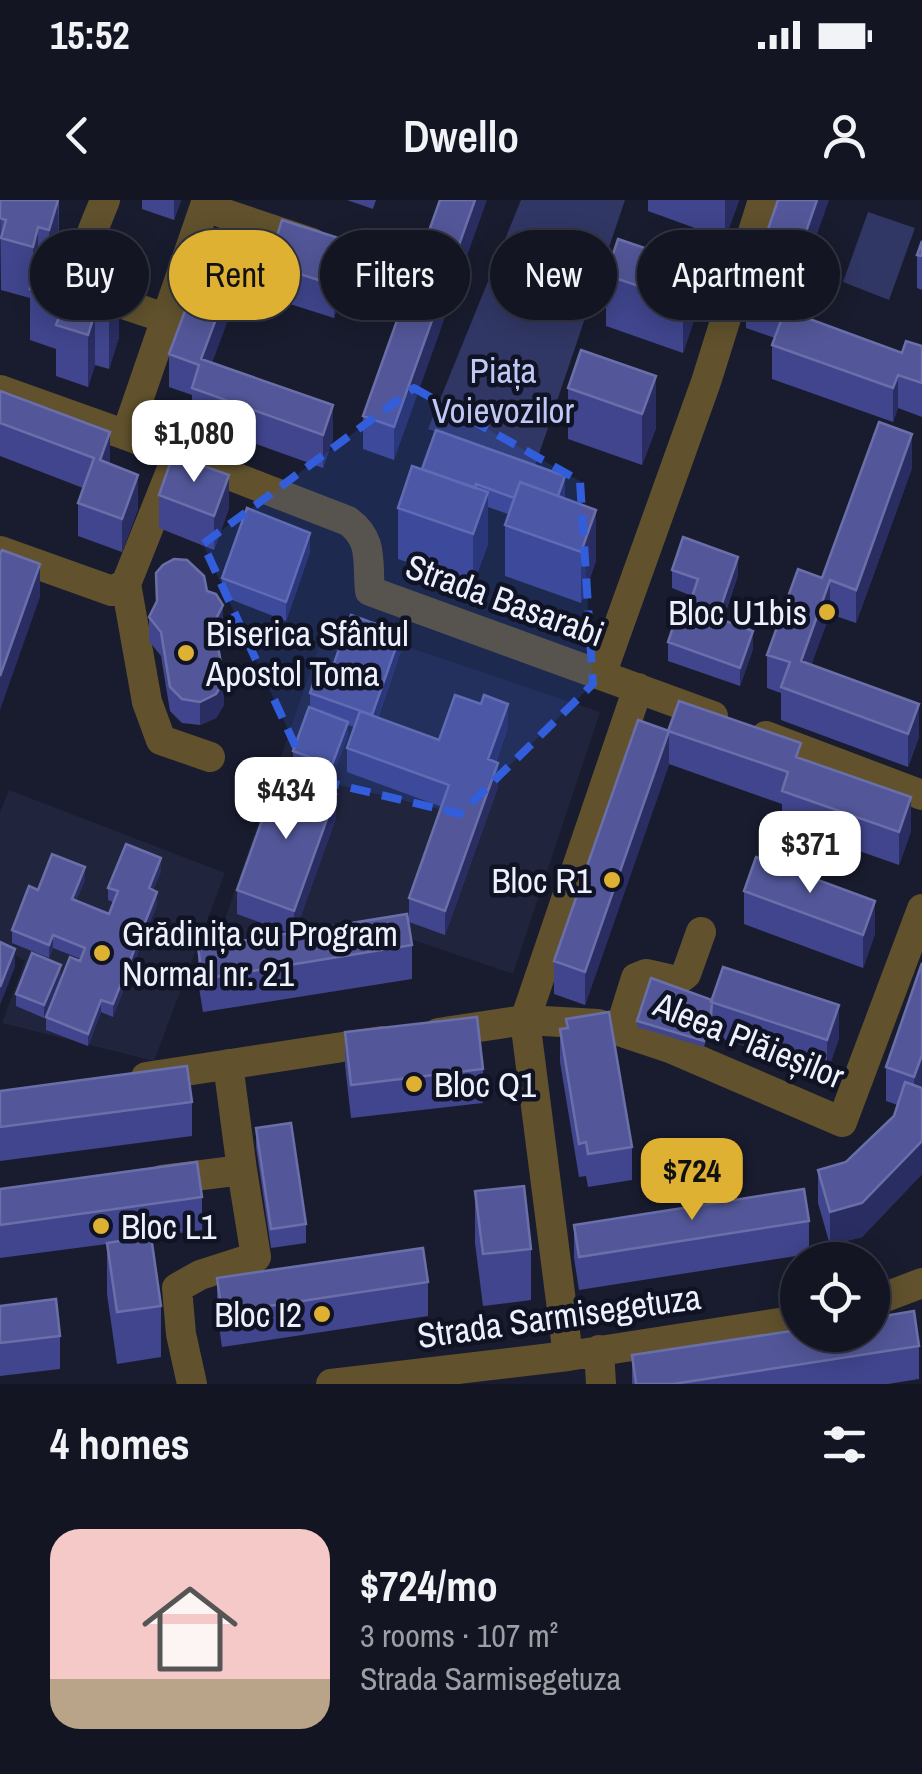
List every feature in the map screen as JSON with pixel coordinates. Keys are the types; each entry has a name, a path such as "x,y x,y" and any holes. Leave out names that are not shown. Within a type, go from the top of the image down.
{"street":[{"path":"105,200 84,262 83,274 89,289 96,296 165,318"},
{"path":"601,675 706,382 763,200"},
{"path":"126,435 206,204 312,243"},
{"name":"Strada Basarabi","path":"0,390 348,521 359,529 368,547 370,590 922,795"},
{"path":"178,455 126,584 147,702 160,740 210,757"},
{"path":"0,551 112,591 126,584"},
{"path":"568,1356 525,1020 638,688"},
{"name":"Aleea Plăieșilor","path":"126,1080 525,1020 598,1024 620,1029 842,1122 922,909"},
{"path":"620,1029 636,978 646,974 677,981 686,974 702,932"},
{"path":"192,1384 176,1288 200,1275 256,1257 228,1064"},
{"path":"130,1185 242,1170"},
{"path":"890,1295 922,1283"},
{"name":"Strada Sarmisegetuza","path":"331,1384 568,1356 780,1323"},
{"path":"599,1350 601,1384"}],"highlighted area":[{"path":"414,388 580,481 593,684 460,814 310,778 203,544"}],"shaded area":[{"path":"328,620 600,712 513,974 390,932 213,954"},
{"path":"9,790 225,873 154,1061 2,1023 25,961 0,947 0,812"}],"green space":[{"name":"Piața Voievozilor","path":"521,200 625,200 615,230 509,230"},
{"path":"868,212 915,228 889,300 843,282"},
{"name":"Piața Voievozilor","path":"490,276 490,320 584,320 535,466 428,429"}],"building":[{"path":"0,200 58,200 49,230 30,230 30,246 1,238 6,220 0,218"},
{"path":"440,200 475,200 464,230 429,230"},
{"path":"778,200 817,200 807,230 768,230"},
{"path":"282,220 320,232 320,281 300,274 300,230 279,230"},
{"path":"618,239 637,245 637,285 617,279"},
{"path":"58,320 93,320 88,335 56,325"},
{"path":"182,320 216,320 201,359 333,405 323,435 192,388 199,365 169,354"},
{"path":"397,320 432,320 394,427 363,416"},
{"path":"781,320 812,320 902,353 906,341 922,346 922,383 898,375 893,388 772,345"},
{"path":"581,350 656,376 642,414 568,388"},
{"path":"0,391 110,432 100,460 138,475 122,519 78,503 94,458 0,423"},
{"path":"879,422 912,434 856,590 830,580 801,661 919,704 908,734 781,687 790,662 767,655 798,569 822,578"},
{"path":"436,430 565,476 558,496 520,482 514,498 422,469"},
{"path":"173,455 229,475 214,516 159,495"},
{"path":"412,466 488,492 473,534 398,508"},
{"path":"520,482 596,510 581,552 505,525"},
{"path":"247,508 310,533 286,602 222,578"},
{"path":"683,537 738,557 717,618 753,631 740,668 668,642 680,606 688,609 698,579 672,570"},
{"path":"2,550 40,564 0,676 0,554"},
{"name":"Biserica Sfântul Apostol Toma","path":"174,559 187,560 204,576 207,591 216,594 223,605 214,623 224,681 216,694 200,702 182,699 170,687 161,632 149,617 157,601 156,573"},
{"path":"351,615 401,633 372,715 310,693 319,667 331,672"},
{"path":"455,695 481,704 484,695 508,704 488,759 498,763 445,911 409,898 449,785 347,748 360,711 439,740"},
{"path":"679,701 801,743 796,757 911,797 899,832 782,791 788,772 668,731"},
{"path":"309,707 348,722 332,765 293,751"},
{"path":"638,720 669,731 585,972 554,961"},
{"path":"279,773 336,794 294,911 237,890"},
{"name":"Grădinița cu Program Normal nr. 21","path":"126,844 161,858 149,888 157,892 113,1004 101,1000 88,1034 46,1017 70,957 80,961 85,948 53,935 49,945 12,930 29,886 38,890 52,854 85,867 72,899 109,914 118,891 108,888"},
{"path":"756,857 875,901 863,935 744,891"},
{"path":"407,914 412,945 203,979 198,948"},
{"path":"0,942 15,949 0,987"},
{"path":"32,953 61,965 44,1005 16,994"},
{"path":"922,963 922,1055 914,1077 886,1067"},
{"path":"723,967 839,1005 827,1040 711,1002"},
{"path":"651,978 712,1000 704,1041 637,1021"},
{"path":"609,1012 632,1147 588,1154 586,1142 579,1144 560,1029 568,1028 566,1019"},
{"path":"477,1017 483,1069 351,1085 345,1032"},
{"path":"187,1066 192,1102 0,1127 0,1091"},
{"path":"905,1082 922,1088 922,1141 862,1203 830,1212 818,1170 846,1162 894,1116"},
{"path":"291,1123 306,1224 271,1229 256,1128"},
{"path":"197,1162 202,1197 0,1225 0,1189"},
{"path":"524,1186 531,1249 483,1254 475,1191"},
{"path":"804,1189 809,1221 579,1257 574,1225"},
{"path":"151,1236 161,1306 117,1312 107,1243"},
{"path":"423,1248 428,1282 222,1313 217,1278"},
{"path":"56,1299 60,1336 0,1343 0,1306"},
{"path":"914,1311 919,1346 890,1350 890,1315"},
{"path":"780,1333 780,1352 880,1352 673,1384 636,1384 632,1355"}],"place":[{"name":"Bloc U1bis","path":"827,612"},
{"name":"Biserica Sfântul Apostol Toma","path":"186,653"},
{"name":"Bloc R1","path":"612,880"},
{"name":"Grădinița cu Program Normal nr. 21","path":"102,953"},
{"name":"Bloc Q1","path":"414,1084"},
{"name":"Bloc L1","path":"101,1226"},
{"name":"Bloc I2","path":"322,1314"}]}
